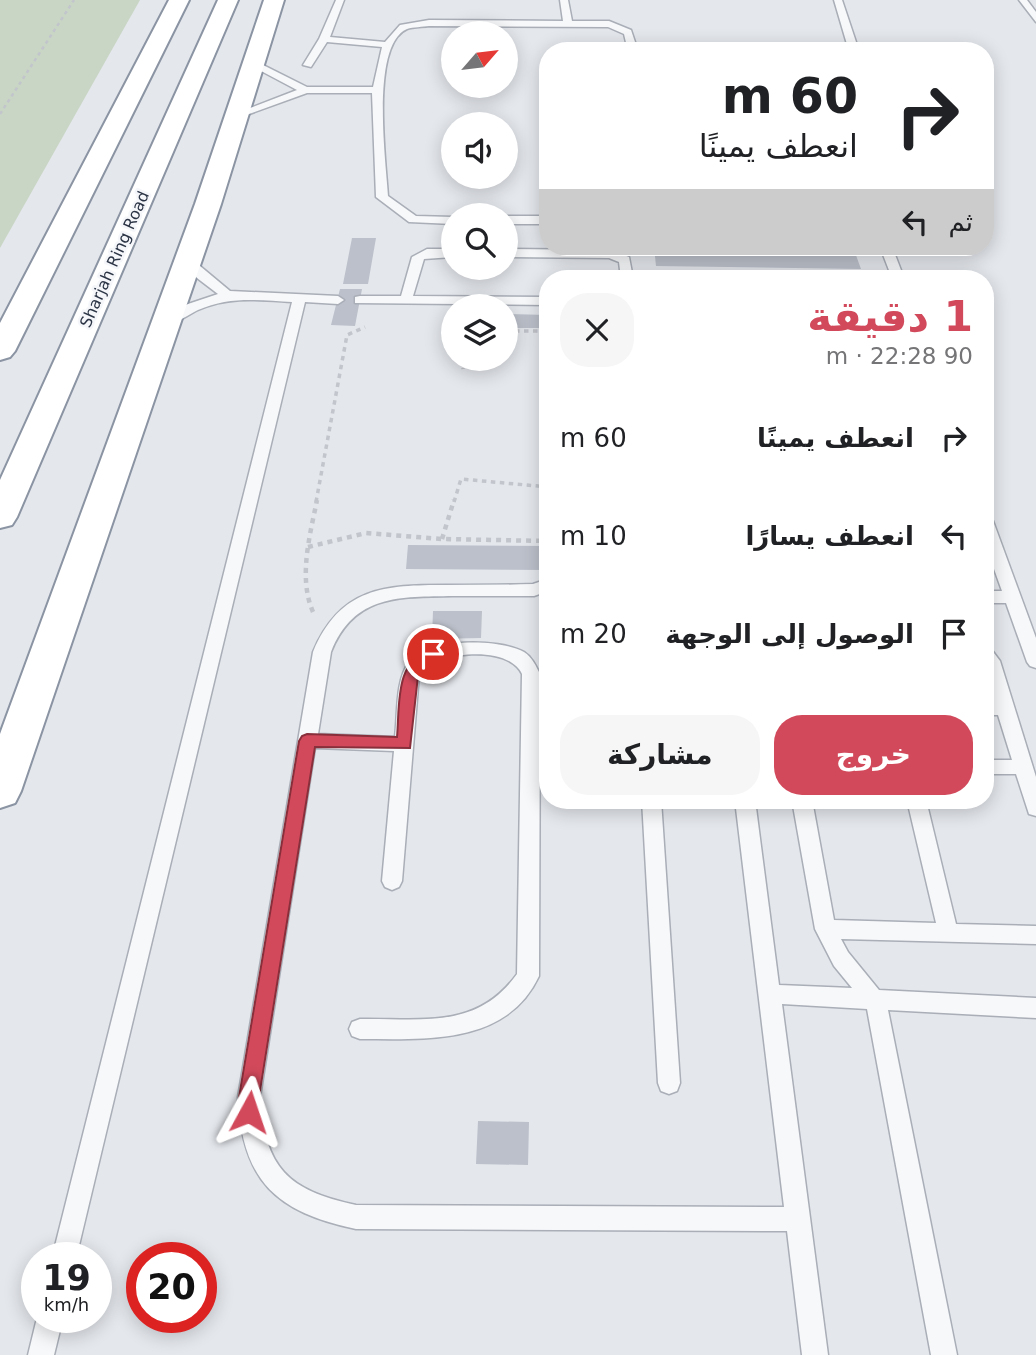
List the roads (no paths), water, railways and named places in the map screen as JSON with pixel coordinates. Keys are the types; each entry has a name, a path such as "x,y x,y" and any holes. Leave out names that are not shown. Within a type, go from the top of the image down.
{"highway":[{"path":"0,351 179,0"},
{"name":"Sharjah Ring Road","path":"0,517 228,0"},
{"path":"0,791 167,321 274,0"}],"lane":[{"path":"308,65 324,39 340,0"},
{"path":"564,0 568,25"},
{"path":"838,0 851,42"},
{"path":"1023,0 1036,19"},
{"path":"441,220 413,220 382,197 377,90 387,46 403,27 421,23 617,26 631,36 632,42"},
{"path":"324,39 387,46"},
{"path":"253,63 306,90"},
{"path":"237,116 306,90 377,90"},
{"path":"518,220 539,220"},
{"path":"406,300 418,257 427,253 441,253"},
{"path":"518,253 539,253"},
{"path":"616,256 625,260 626,270"},
{"path":"188,260 209,282 228,295"},
{"path":"167,321 192,307 228,295 338,300"},
{"path":"68,1242 299,300"},
{"path":"360,300 539,301"},
{"path":"994,545 1036,662"},
{"path":"539,591 395,591 354,607 338,620 328,635 322,652 249,1097 249,1126 258,1154 273,1179 296,1199 324,1212 356,1217 797,1219"},
{"path":"994,597 1013,597"},
{"path":"392,881 410,674 423,658 445,651 509,653 520,658 531,674 539,761"},
{"path":"994,671 1036,808"},
{"path":"994,708 1005,708"},
{"path":"307,741 404,744"},
{"path":"994,767 1023,767"},
{"path":"360,1029 461,1026 484,1020 503,1009 518,994 528,976 539,789"},
{"path":"652,809 669,1083"},
{"path":"746,809 815,1355"},
{"path":"804,809 825,929 841,960 876,1002 944,1355"},
{"path":"919,809 948,932"},
{"path":"825,929 1036,935"},
{"path":"769,994 876,1002 1036,1008"},
{"path":"41,1355 46,1333"}]}
